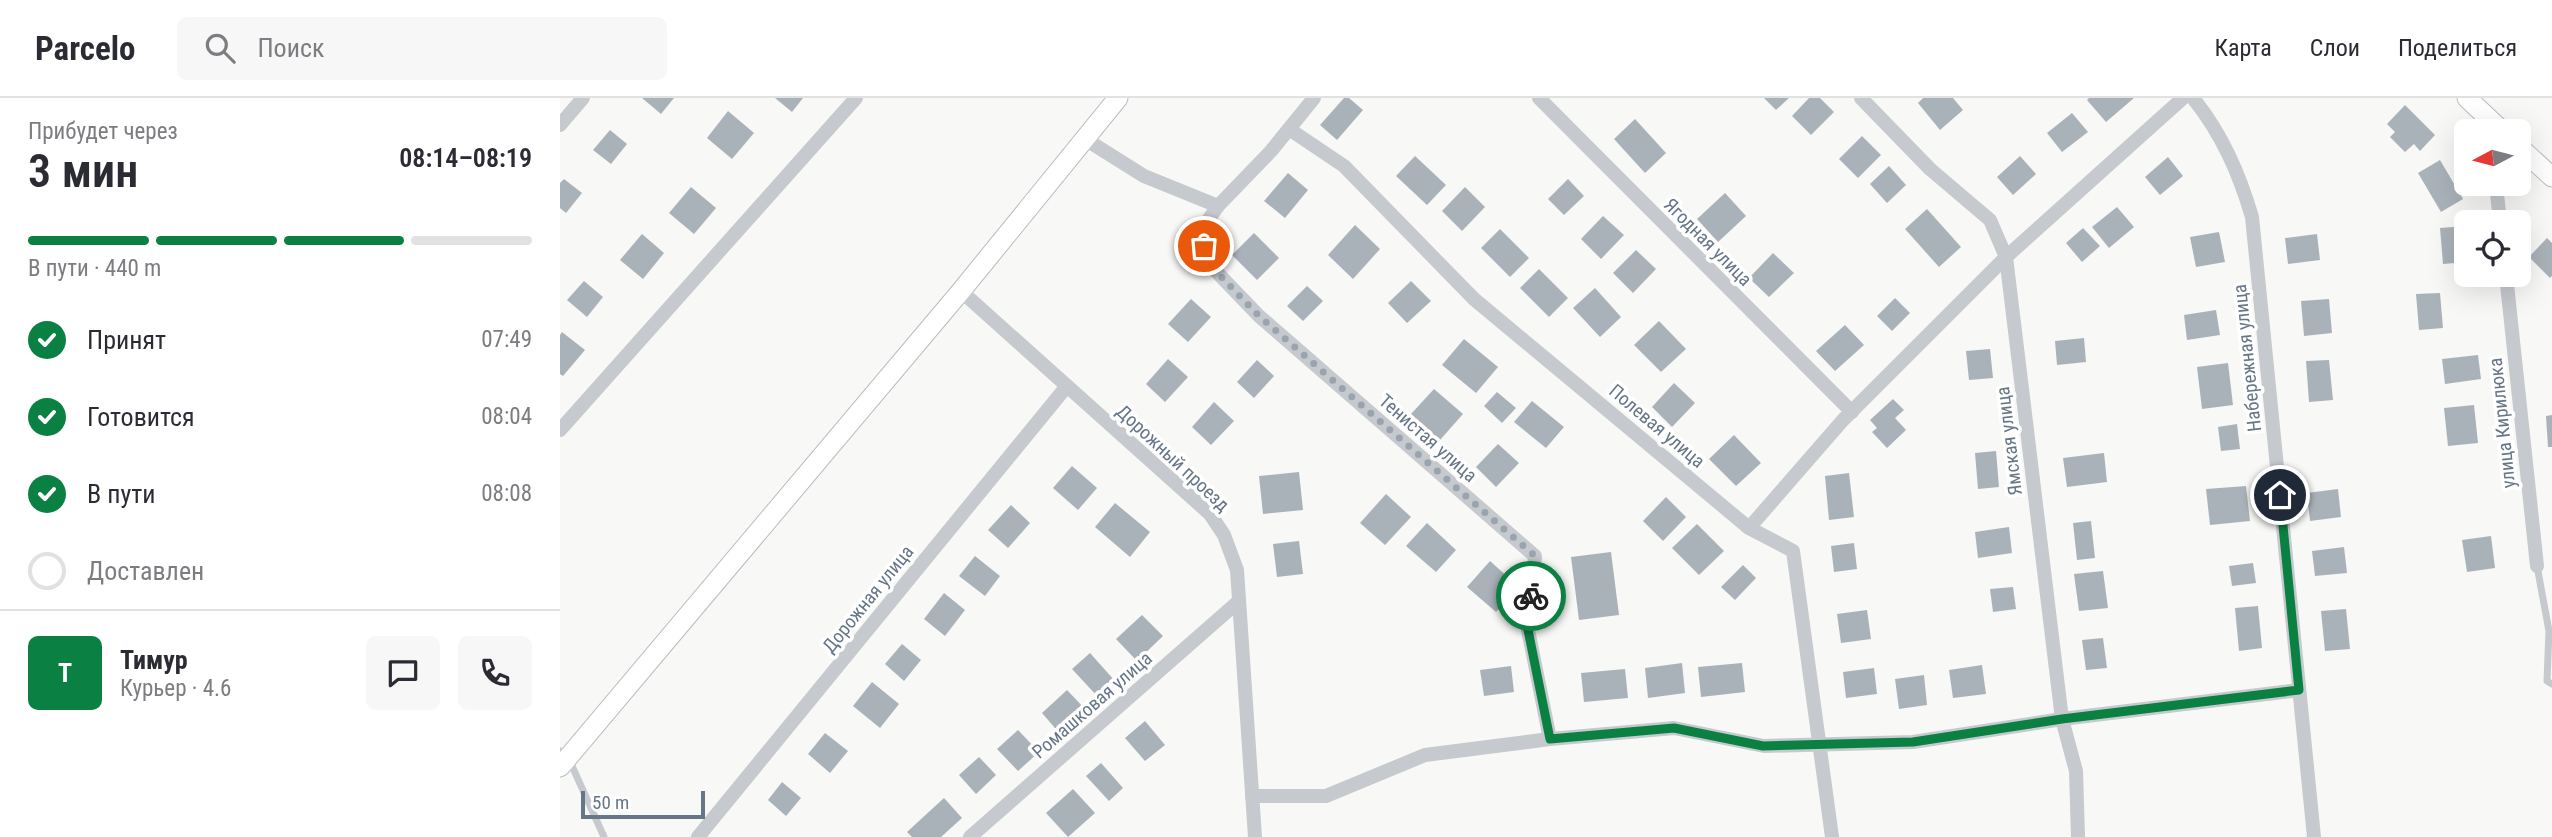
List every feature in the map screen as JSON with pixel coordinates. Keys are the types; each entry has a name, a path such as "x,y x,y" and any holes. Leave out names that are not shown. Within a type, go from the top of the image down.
{"main road":[{"path":"563,758 961,291 1118,98"},
{"path":"2467,98 2487,119"},
{"path":"2531,158 2552,177"}],"street":[{"path":"560,125 583,98"},
{"path":"560,430 856,98"},
{"path":"1085,139 1143,176 1218,206 1271,151 1314,98"},
{"name":"Ягодная улица","path":"1539,98 1852,412"},
{"name":"Ямская улица","path":"1861,98 1930,169 1990,220 2006,257 2062,719 2076,771 2078,837"},
{"path":"1749,527 1852,412 2006,257 2183,98"},
{"name":"Набережная улица","path":"2193,98 2229,152 2241,179 2252,217 2314,837"},
{"name":"Полевая улица","path":"1289,129 1344,166 1474,299 1749,527 1793,551 1832,837"},
{"name":"Тенистая улица","path":"1218,206 1201,230 1207,262 1259,316 1535,556 1528,630 1550,739"},
{"name":"улица Кирилюка","path":"2507,287 2537,566"},
{"name":"Дорожный проезд","path":"961,291 1210,514 1224,535 1237,570 1255,837"},
{"name":"Дорожная улица","path":"698,837 1067,386"},
{"name":"Ромашковая улица","path":"970,837 1239,601"},
{"path":"1252,796 1326,796 1426,755 1550,739 1674,728 1763,746 1913,742 2062,719 2299,690"}],"lane":[{"path":"2537,566 2549,631 2547,681 2552,684"},
{"path":"563,758 604,837"}],"building":[{"path":"642,98 674,98 661,114"},
{"path":"775,98 803,98 792,112"},
{"path":"1344,98 1349,98 1363,110 1337,140 1320,125"},
{"path":"1764,98 1789,98 1776,110"},
{"path":"1809,98 1820,98 1834,112 1811,135 1792,116"},
{"path":"1923,98 1953,98 1963,110 1940,130 1918,103"},
{"path":"2134,98 2106,122 2087,100"},
{"path":"2405,105 2435,135 2420,151 2414,144 2405,152 2390,137 2395,132 2387,124"},
{"path":"728,111 754,133 732,159 707,138"},
{"path":"2072,113 2088,132 2062,152 2047,133"},
{"path":"1635,119 1666,153 1645,173 1614,139"},
{"path":"610,130 627,144 611,164 593,150"},
{"path":"1862,136 1881,155 1858,178 1839,159"},
{"path":"1415,156 1446,185 1427,205 1396,176"},
{"path":"2020,156 2036,174 2013,195 1997,177"},
{"path":"2168,157 2183,176 2160,195 2145,177"},
{"path":"2440,160 2454,184 2454,196 2461,196 2463,199 2441,212 2418,173"},
{"path":"1889,166 1906,185 1887,203 1870,184"},
{"path":"1288,173 1308,190 1285,218 1264,201"},
{"path":"564,179 582,193 566,213 560,208 560,183"},
{"path":"1568,179 1584,196 1564,215 1548,199"},
{"path":"691,187 716,208 694,234 669,213"},
{"path":"1465,187 1485,207 1462,231 1442,211"},
{"path":"1725,193 1746,216 1718,242 1697,219"},
{"path":"2117,207 2134,227 2109,248 2092,227"},
{"path":"1927,209 1961,247 1939,267 1905,229"},
{"path":"1603,216 1624,235 1601,259 1581,239"},
{"path":"1355,225 1380,249 1353,279 1328,255"},
{"path":"2454,227 2454,263 2443,264 2440,228"},
{"path":"2083,228 2100,246 2082,262 2066,243"},
{"path":"1500,229 1529,258 1510,277 1481,248"},
{"path":"2219,232 2225,262 2196,267 2190,237"},
{"path":"1254,233 1279,258 1257,280 1232,255"},
{"path":"642,234 664,253 643,279 620,260"},
{"path":"2317,234 2320,260 2288,264 2285,238"},
{"path":"2547,238 2552,243 2550,278 2531,259 2531,255"},
{"path":"1636,250 1656,269 1633,293 1613,273"},
{"path":"1773,253 1794,273 1769,297 1749,278"},
{"path":"1539,269 1568,298 1549,317 1520,288"},
{"path":"584,281 603,297 587,317 567,300"},
{"path":"1411,281 1431,301 1407,323 1388,303"},
{"path":"1307,286 1323,301 1303,321 1287,306"},
{"path":"1595,288 1621,317 1600,337 1573,308"},
{"path":"2440,293 2443,328 2419,330 2416,294"},
{"path":"1895,298 1910,313 1892,331 1877,316"},
{"path":"1191,299 1211,317 1188,342 1168,324"},
{"path":"2329,299 2332,333 2304,336 2301,301"},
{"path":"2216,310 2220,335 2187,340 2184,315"},
{"path":"1659,321 1686,349 1661,372 1634,345"},
{"path":"1845,325 1864,345 1835,371 1816,351"},
{"path":"562,332 585,350 563,376 560,374"},
{"path":"2084,338 2086,362 2057,365 2055,341"},
{"path":"1464,339 1498,367 1476,393 1442,365"},
{"path":"1990,349 1993,378 1969,380 1966,351"},
{"path":"2478,355 2481,379 2445,384 2442,359"},
{"path":"1168,359 1188,377 1165,402 1146,384"},
{"path":"1257,360 1274,376 1254,398 1237,382"},
{"path":"2329,360 2333,400 2309,402 2306,361"},
{"path":"2228,363 2233,405 2202,409 2197,367"},
{"path":"1674,383 1695,403 1672,427 1652,407"},
{"path":"1434,389 1463,414 1440,440 1411,414"},
{"path":"1497,392 1516,408 1502,423 1484,406"},
{"path":"1893,399 1904,410 1895,418 1906,430 1887,448 1872,432 1877,428 1870,420"},
{"path":"1532,401 1564,427 1546,448 1514,422"},
{"path":"1214,402 1234,421 1211,445 1192,427"},
{"path":"2474,405 2478,443 2448,446 2444,408"},
{"path":"2552,415 2552,447 2548,447 2546,416"},
{"path":"2237,424 2240,449 2221,451 2218,427"},
{"path":"1734,435 1761,463 1736,486 1709,459"},
{"path":"1498,444 1519,463 1496,487 1476,467"},
{"path":"1996,451 1999,487 1978,489 1975,453"},
{"path":"2104,453 2107,482 2067,487 2063,458"},
{"path":"1072,466 1097,488 1078,510 1053,488"},
{"path":"1299,472 1303,510 1263,514 1259,476"},
{"path":"1849,473 1854,517 1829,520 1825,476"},
{"path":"2246,486 2250,521 2210,525 2206,489"},
{"path":"2338,489 2341,517 2310,521 2307,493"},
{"path":"1386,494 1411,517 1385,545 1360,523"},
{"path":"1666,497 1686,517 1663,541 1643,521"},
{"path":"1115,503 1150,532 1130,557 1095,527"},
{"path":"1011,505 1030,523 1008,548 988,530"},
{"path":"2091,521 2095,558 2077,560 2073,523"},
{"path":"1427,523 1456,550 1436,572 1406,546"},
{"path":"1697,524 1724,551 1699,575 1672,548"},
{"path":"2009,527 2012,553 1978,558 1975,532"},
{"path":"2491,536 2495,568 2467,572 2462,540"},
{"path":"1299,541 1303,574 1277,577 1273,544"},
{"path":"1854,543 1857,569 1834,572 1831,546"},
{"path":"2344,547 2347,573 2315,576 2312,551"},
{"path":"1611,552 1619,615 1579,620 1571,557"},
{"path":"975,556 1000,576 985,596 959,576"},
{"path":"1490,561 1519,587 1496,612 1467,587"},
{"path":"2253,563 2256,583 2232,586 2229,566"},
{"path":"1743,565 1756,578 1735,600 1721,587"},
{"path":"2103,571 2108,608 2079,611 2074,574"},
{"path":"2013,587 2016,609 1993,612 1990,589"},
{"path":"944,593 965,610 945,636 924,619"},
{"path":"2258,606 2262,648 2239,651 2235,608"},
{"path":"2346,609 2350,649 2325,651 2321,611"},
{"path":"1867,610 1871,639 1841,643 1837,614"},
{"path":"1142,615 1163,636 1137,661 1116,639"},
{"path":"2103,638 2107,668 2086,670 2082,640"},
{"path":"902,644 921,660 904,681 885,664"},
{"path":"1090,653 1115,681 1098,697 1072,669"},
{"path":"1682,663 1685,693 1648,698 1645,668"},
{"path":"1742,663 1745,692 1701,697 1698,667"},
{"path":"1982,665 1986,694 1953,698 1949,670"},
{"path":"1511,666 1514,692 1484,696 1480,670"},
{"path":"1874,668 1877,694 1846,698 1843,672"},
{"path":"1625,669 1628,698 1584,702 1581,673"},
{"path":"1924,675 1927,705 1899,709 1895,679"},
{"path":"872,682 899,704 880,728 853,706"},
{"path":"1067,690 1087,711 1061,735 1042,713"},
{"path":"1145,721 1165,745 1145,761 1125,738"},
{"path":"1018,730 1039,752 1018,771 997,749"},
{"path":"825,733 848,751 830,773 808,754"},
{"path":"979,757 996,775 976,794 959,775"},
{"path":"1101,763 1123,788 1109,801 1086,776"},
{"path":"782,782 801,798 786,816 768,800"},
{"path":"1073,789 1095,813 1068,837 1046,813"},
{"path":"944,798 962,818 941,837 912,837 907,832"}],"way so far":[{"path":"1204,246 1207,262 1259,316 1535,556 1531,596"}],"route":[{"path":"1531,596 1528,630 1550,739 1674,728 1763,746 1913,742 2062,719 2299,690 2280,495"}]}
